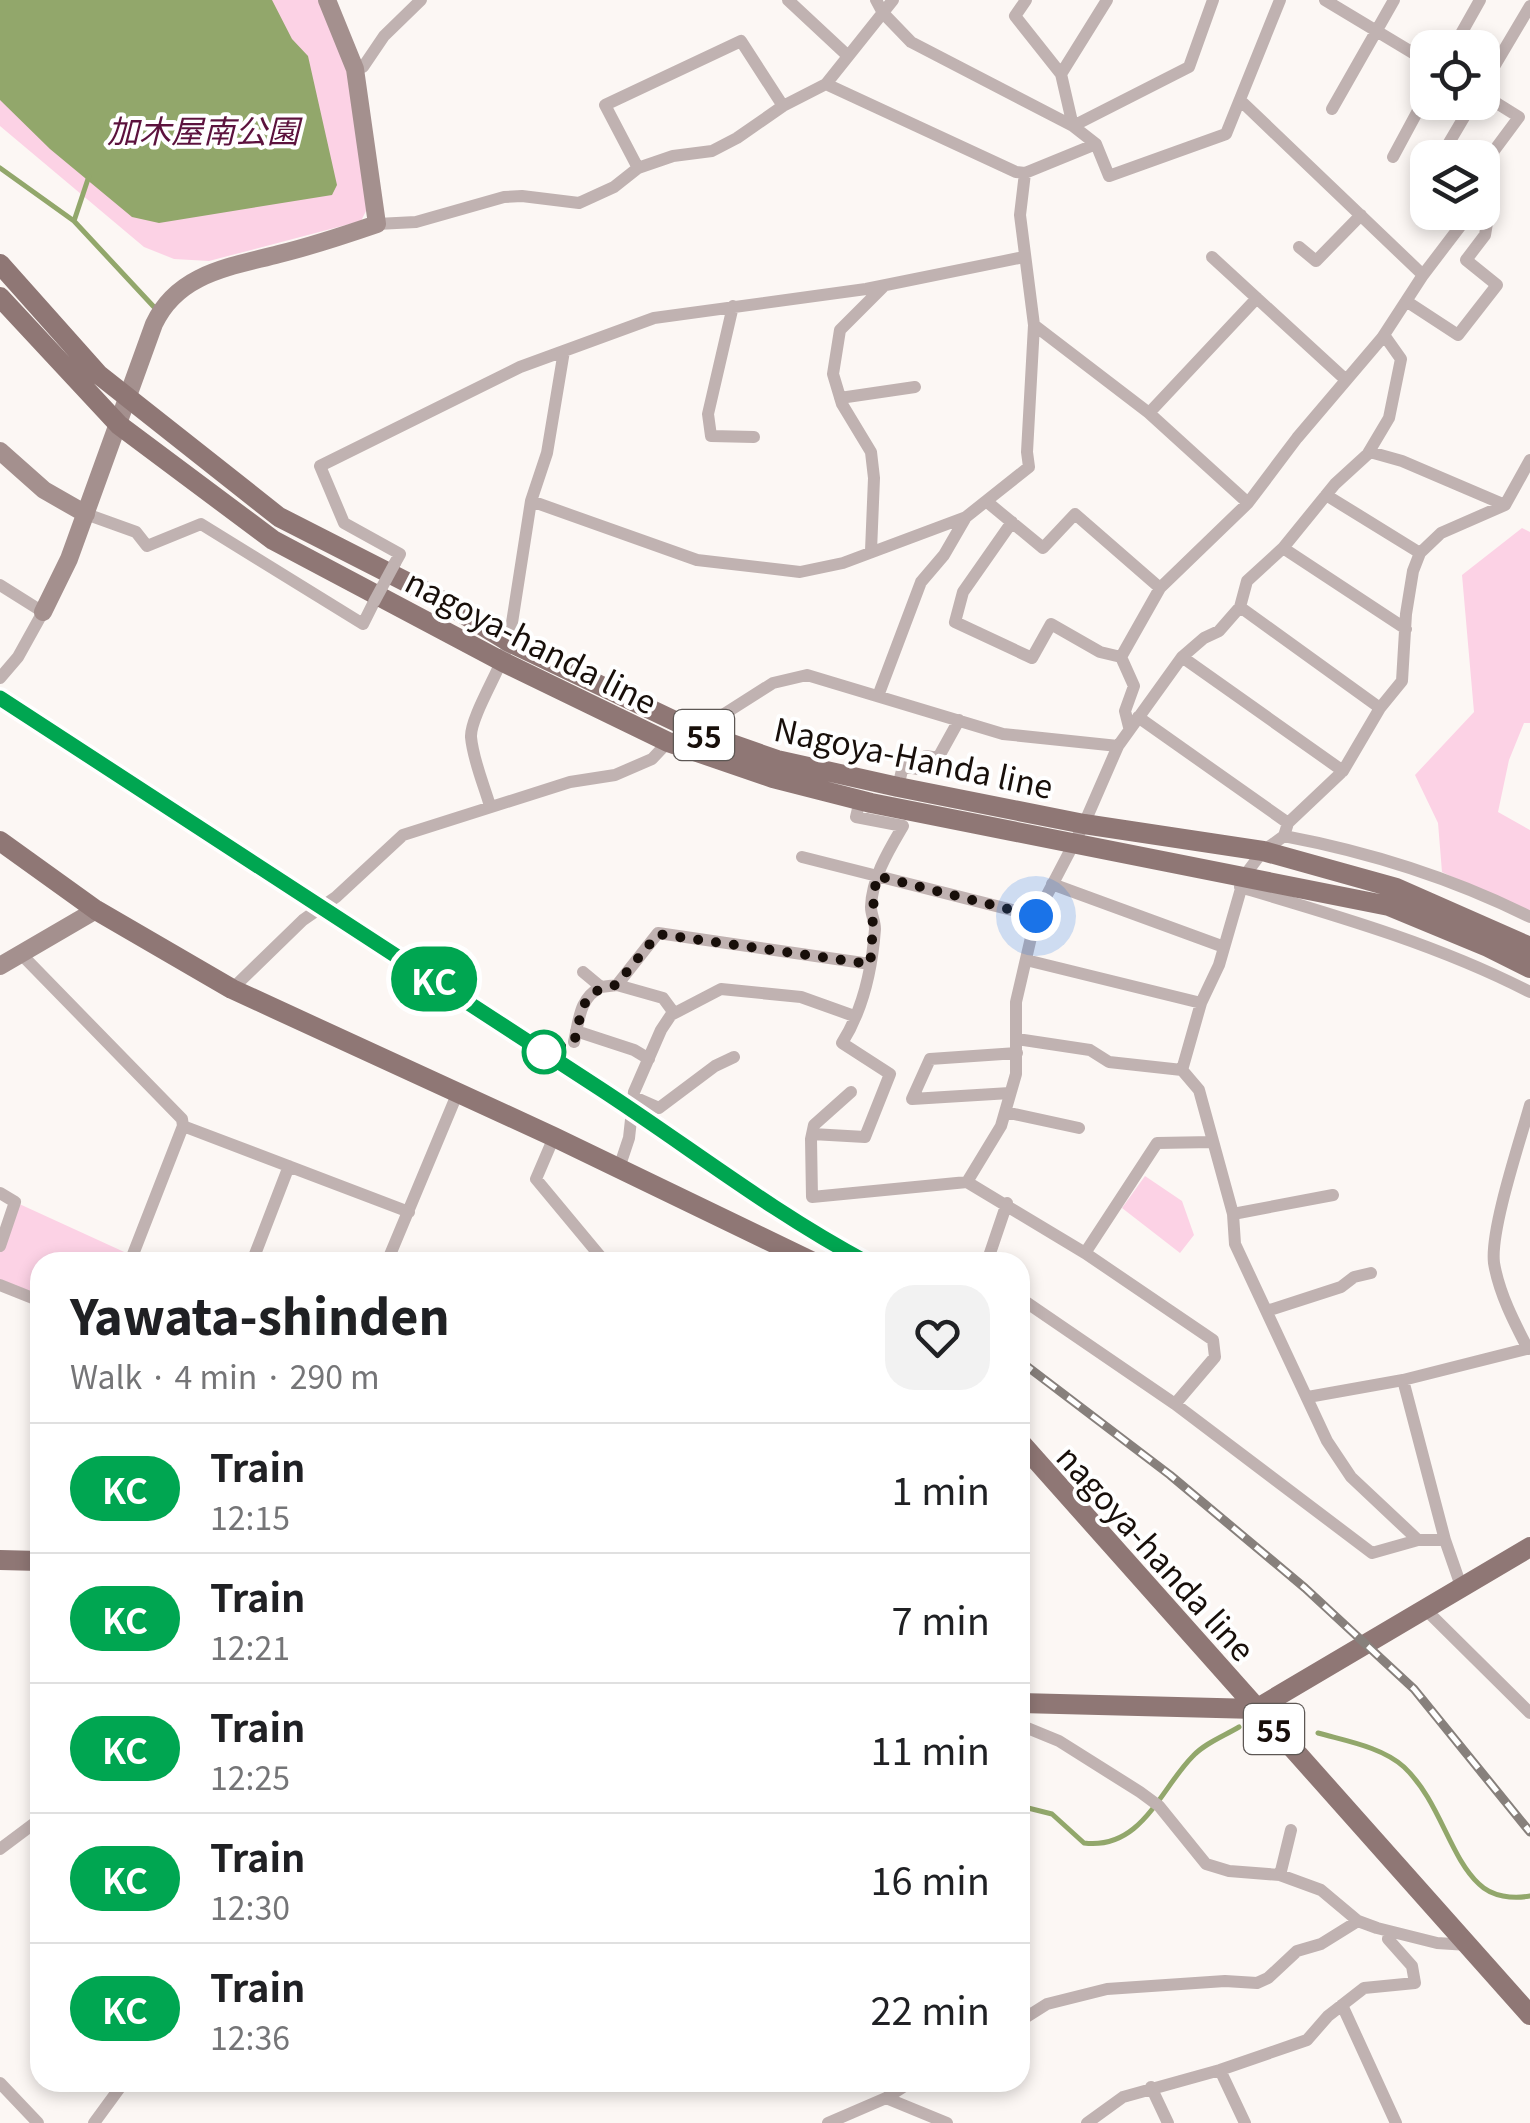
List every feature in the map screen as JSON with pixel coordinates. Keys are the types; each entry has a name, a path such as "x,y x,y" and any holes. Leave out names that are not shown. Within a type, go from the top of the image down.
{"main road":[{"name":"Nagoya-Handa line","path":"0,264 98,374 279,517 434,596 506,652 700,733 777,760 1080,832 1263,851 1396,888 1530,946"},
{"name":"nagoya-handa line","path":"0,297 120,425 273,540 506,652 668,742 772,778 860,800 1080,832 1242,881 1389,906 1530,968"},
{"path":"0,841 96,910 232,989 793,1252"},
{"name":"nagoya-handa line","path":"1030,1453 1530,2014"},
{"path":"1030,1703 1256,1708 1530,1547"},
{"path":"0,1560 30,1561"}],"street":[{"path":"327,0 355,70 377,224"},
{"path":"355,70 363,67 384,36 421,0"},
{"path":"788,0 848,56"},
{"path":"876,0 911,42 1073,126 1096,144 1109,176 1226,134 1280,0"},
{"path":"0,678 18,657 58,586 159,314 182,288 212,271 377,224 416,222 522,196 578,203 614,188 638,168 673,156 712,150 737,138 782,106 826,84 893,0"},
{"path":"1026,0 1014,16 1062,74 1073,126"},
{"path":"1062,74 1107,0"},
{"path":"1073,126 1189,67 1213,0"},
{"path":"1325,0 1410,50"},
{"path":"1332,109 1394,0"},
{"path":"1462,30 1480,0"},
{"path":"1500,59 1530,6"},
{"path":"638,168 605,106 741,41 782,106"},
{"path":"826,84 1016,172 1025,174 1096,144"},
{"path":"1241,101 1423,275"},
{"path":"1500,104 1519,117 1500,143"},
{"path":"1393,158 1413,120"},
{"path":"531,501 697,560 800,572 843,563 966,517 1030,467 1027,452 1034,325 1020,216 1025,174"},
{"path":"1299,247 1316,261 1360,215"},
{"path":"1121,657 1160,588 1248,503 1297,438 1384,336 1457,230"},
{"path":"1406,301 1458,335 1497,285 1466,260 1486,230"},
{"path":"0,451 44,490 86,514 136,532 147,546 201,524 363,624 400,554 344,523 320,466 520,367 654,318 884,286 1024,257"},
{"path":"1212,257 1346,380"},
{"path":"871,551 871,452 840,398 833,374 840,330 884,286"},
{"path":"1149,413 1257,298"},
{"path":"733,306 708,414 711,436 754,438"},
{"path":"1034,325 1149,413 1248,503"},
{"path":"967,1182 1000,1126 1016,1074 1016,1002 1036,916 1080,832 1118,746 1182,657 1219,631 1240,608 1247,581 1283,548 1367,455 1389,418 1402,360 1384,336"},
{"path":"490,806 471,739 472,725 506,652 531,501 547,454 564,351"},
{"path":"840,398 915,387"},
{"path":"1367,455 1370,452 1402,461 1505,505"},
{"path":"1182,1070 1242,881 1263,851 1343,771 1380,708 1402,681 1413,571 1420,554 1442,533 1505,505 1530,460"},
{"path":"1326,496 1420,554"},
{"path":"986,501 1044,548 1076,514 1160,588"},
{"path":"878,696 921,582 944,556 966,517"},
{"path":"1012,522 963,592 955,622 1032,658 1051,624 1100,652 1121,657"},
{"path":"1283,548 1406,629"},
{"path":"0,584 44,612"},
{"path":"1240,608 1380,708"},
{"path":"1121,657 1134,686 1125,711 1134,722 1286,829 1406,866 1530,917"},
{"path":"1182,657 1343,771"},
{"path":"700,733 710,722 786,678 807,675 1003,734 1118,746"},
{"path":"898,787 904,766 918,769 926,756 938,758 958,720"},
{"path":"232,989 303,920 336,897 393,842 413,831 490,806 570,782 615,775 652,759 668,742"},
{"path":"812,1134 865,1137 890,1074 842,1043 854,1025 868,981 875,924 870,910 877,876 903,826 856,817 860,800"},
{"path":"802,857 1036,916"},
{"path":"1242,881 1486,969 1530,992"},
{"path":"1052,884 1224,946"},
{"path":"0,966 96,910"},
{"path":"616,985 658,934 870,964"},
{"path":"19,952 182,1119 183,1126 134,1252"},
{"path":"1026,960 1201,1003"},
{"path":"583,972 601,987"},
{"path":"648,1059 575,1036 588,998 601,987 616,985 664,998 674,1013"},
{"path":"619,1168 629,1138 634,1097 661,1030 674,1013 721,989 801,996 854,1016"},
{"path":"1010,1093 912,1098 930,1059 1017,1046 1090,1050 1110,1062 1182,1070 1198,1090 1233,1214 1235,1244 1326,1441 1350,1478 1418,1540"},
{"path":"634,1097 659,1108 715,1066 734,1057"},
{"path":"394,1252 458,1092"},
{"path":"851,1092 814,1126 812,1196 967,1182 1008,1203 1213,1340 1215,1357 1176,1404"},
{"path":"1308,1397 1402,1380 1529,1349 1510,1312 1494,1259 1497,1230 1530,1105"},
{"path":"1004,1112 1079,1128"},
{"path":"183,1126 408,1212"},
{"path":"554,1137 536,1179 597,1252"},
{"path":"1085,1253 1157,1143 1213,1142"},
{"path":"256,1252 289,1166"},
{"path":"0,1193 15,1202 0,1246"},
{"path":"1233,1214 1333,1195"},
{"path":"991,1252 1008,1203"},
{"path":"1267,1310 1341,1287 1354,1277 1371,1273"},
{"path":"0,1284 30,1297"},
{"path":"1030,1305 1176,1404 1372,1552 1418,1540 1445,1540"},
{"path":"1402,1380 1461,1586"},
{"path":"1425,1610 1530,1714"},
{"path":"1030,1730 1059,1741 1140,1792 1158,1806 1206,1864 1229,1872 1280,1874 1321,1890 1358,1921 1437,1943 1470,1945"},
{"path":"0,1849 30,1826"},
{"path":"1280,1874 1291,1830"},
{"path":"1030,2015 1048,2004 1108,1989 1225,1981 1257,1983 1297,1951 1338,1935 1358,1921"},
{"path":"1087,2123 1123,2097 1307,2040 1364,1988 1415,1982 1412,1966 1388,1939 1390,1932"},
{"path":"1342,2005 1396,2123"},
{"path":"1220,2070 1245,2123"},
{"path":"0,2083 38,2123"},
{"path":"1151,2087 1168,2123"},
{"path":"116,2092 97,2118 116,2123"},
{"path":"828,2123 895,2092"},
{"path":"886,2098 946,2123"}],"green space":[{"name":"加木屋南公園","path":"0,0 320,0 348,68 369,205 361,221 209,261 174,259 144,247 0,126"},
{"path":"1522,528 1530,532 1530,723 1524,723 1509,760 1498,812 1530,830 1530,914 1442,872 1438,823 1415,775 1474,712 1462,575"},
{"path":"1145,1176 1182,1201 1194,1235 1180,1253 1122,1208"},
{"path":"15,1202 124,1252 30,1252 30,1297 0,1285 0,1246"}],"shaded area":[{"name":"加木屋南公園","path":"0,0 272,0 292,39 308,56 337,185 332,195 159,223 132,217 50,149 0,100"}],"waterway":[{"path":"0,168 74,221 154,307"},
{"path":"74,221 89,176"},
{"path":"1030,1808 1052,1814 1084,1843 1104,1843 1121,1837 1148,1814 1198,1751 1239,1727"},
{"path":"1318,1733 1363,1745 1395,1760 1427,1796 1460,1859 1479,1884 1503,1896 1530,1896"}],"railway":[{"path":"0,698 757,1196 848,1252"},
{"path":"1030,1369 1170,1475 1305,1588 1414,1689 1530,1832"}],"train":[{"name":"KC","path":"0,698 343,919 759,1198 847,1252"}],"route":[{"path":"544,1052 574,1042 579,1015 588,998 601,987 616,985 658,934 870,964 875,924 870,910 877,876 1036,916"}]}
